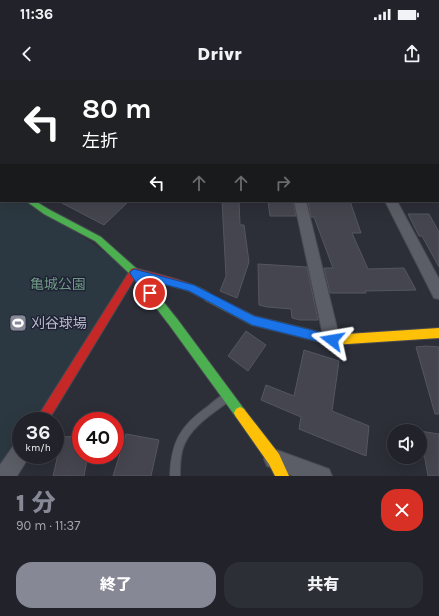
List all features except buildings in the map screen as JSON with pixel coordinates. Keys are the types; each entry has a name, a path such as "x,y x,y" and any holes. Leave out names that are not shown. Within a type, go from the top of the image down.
{"street":[{"path":"32,202 47,212 98,239 134,272 228,397 278,468 322,476"},
{"path":"300,202 332,340"},
{"path":"392,202 439,294"},
{"path":"134,272 191,288 252,320 332,340 439,333"},
{"path":"47,412 134,272"},
{"path":"5,476 13,464"}],"lane":[{"path":"175,476 174,462 180,440 193,423 228,397"}],"green space":[{"name":"亀城公園","path":"0,202 31,202 134,272 47,412 12,412 12,462 0,476"}],"traffic: fast":[{"path":"32,202 47,212 98,239 134,272 174,323 240,413"}],"traffic: slow":[{"path":"208,297 252,320 332,340 439,333"},
{"path":"240,413 274,459 282,476"}],"traffic: jam":[{"path":"47,412 134,272 191,288 208,297"}],"place":[{"name":"刈谷球場","path":"18,323"}],"route":[{"path":"150,293 134,272 191,288 252,320 332,340"}]}
